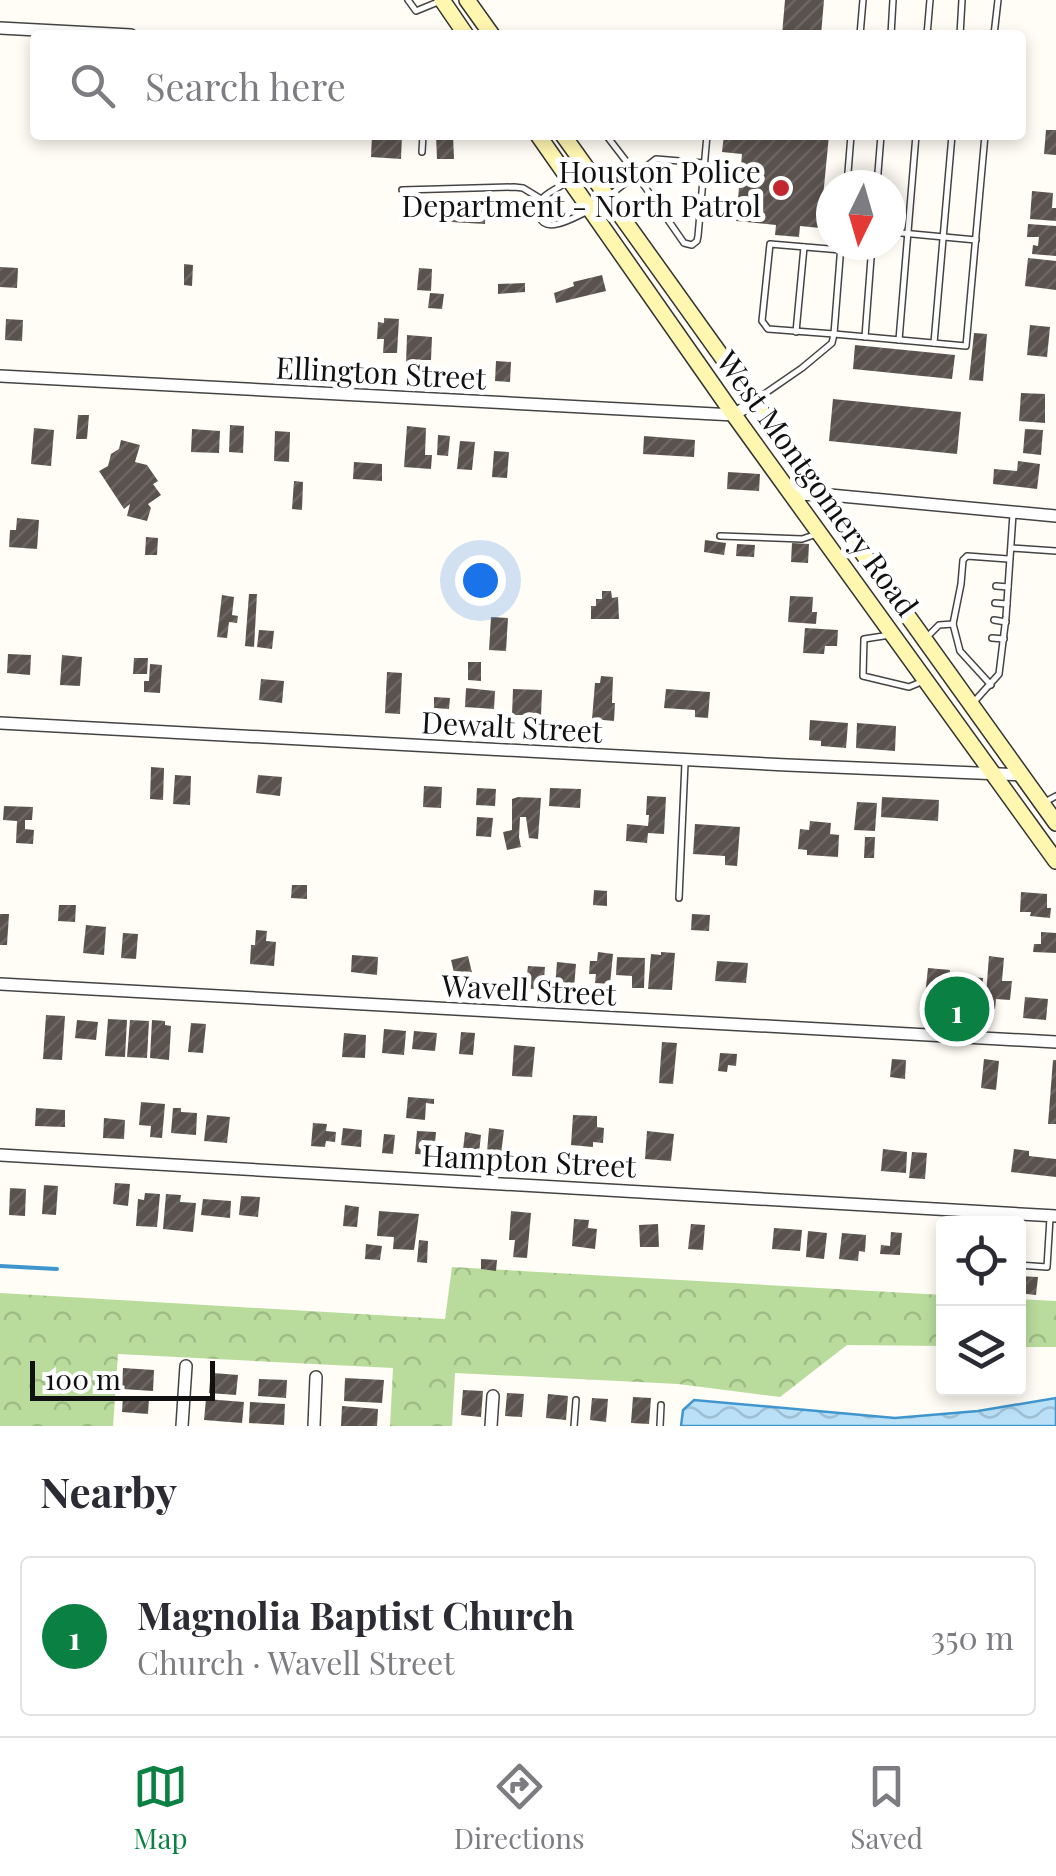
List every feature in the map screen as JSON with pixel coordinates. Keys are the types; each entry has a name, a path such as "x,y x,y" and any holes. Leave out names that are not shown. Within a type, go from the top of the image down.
{"main road":[{"path":"442,0 463,30"},
{"path":"467,0 488,30"},
{"name":"West Montgomery Road","path":"541,140 1056,862"},
{"name":"West Montgomery Road","path":"567,140 1022,775 1049,800 1056,824"},
{"path":"589,210 607,197"}],"street":[{"path":"0,28 37,30"},
{"name":"Ellington Street","path":"0,376 734,415"},
{"path":"734,415 755,401"},
{"path":"793,495 819,494 1056,516"},
{"name":"Dewalt Street","path":"0,723 1022,775"},
{"name":"Wavell Street","path":"0,984 1056,1042"},
{"name":"Hampton Street","path":"0,1155 985,1216"},
{"name":"Hampton Street","path":"1026,1217 1053,1215"},
{"path":"182,1426 186,1366"},
{"path":"314,1426 316,1377"},
{"path":"491,1426 493,1396"}],"lane":[{"path":"408,0 416,11 442,0"},
{"path":"860,30 863,0"},
{"path":"891,30 893,0"},
{"path":"927,30 930,0"},
{"path":"960,30 962,0"},
{"path":"995,30 998,0"},
{"path":"422,152 423,140"},
{"path":"610,140 684,243 692,245 698,236 706,140"},
{"path":"848,170 851,140"},
{"path":"878,170 881,140"},
{"path":"900,340 916,140"},
{"path":"934,343 952,140"},
{"path":"816,247 770,244 762,320 768,330 966,346 985,140"},
{"path":"607,197 656,160 704,163"},
{"path":"569,181 541,199 540,218 552,226 589,210"},
{"path":"402,190 514,187 541,199"},
{"path":"906,234 976,240"},
{"path":"796,332 804,247"},
{"path":"755,401 832,343 840,260"},
{"path":"865,337 871,260"},
{"path":"971,705 999,674 1013,512"},
{"path":"720,536 802,539 820,533"},
{"path":"1012,548 1056,551"},
{"path":"991,684 960,651 953,621 965,584 963,560 967,556 1009,559"},
{"path":"996,586 1008,587"},
{"path":"958,599 968,600"},
{"path":"995,603 1007,604"},
{"path":"924,639 940,625 967,618"},
{"path":"994,620 1006,622"},
{"path":"893,634 864,639 862,676 908,687 926,680"},
{"path":"955,634 967,635"},
{"path":"992,638 1004,638"},
{"path":"679,898 685,760"},
{"path":"1026,1266 1046,1267 1053,1215"},
{"path":"574,1426 576,1400"},
{"path":"660,1426 661,1405"}],"green space":[{"path":"452,1267 936,1295 936,1346 847,1345 780,1397 678,1384 455,1373 452,1426 390,1426 393,1368 118,1354 113,1426 0,1426 0,1293 445,1319"},
{"path":"1026,1299 1056,1301 1056,1347 1026,1347"}],"water":[{"path":"1056,1398 1056,1426 681,1426 683,1410 694,1400 895,1418 978,1411"}],"building":[{"path":"785,0 824,0 821,30 782,30"},
{"path":"1046,130 1056,130 1056,155 1044,154"},
{"path":"372,140 402,140 401,159 371,157"},
{"path":"436,140 453,140 454,159 437,159"},
{"name":"Houston Police Department - North Patrol","path":"723,140 829,140 826,170 816,170 816,228 800,226 799,237 775,235 776,225 736,221 742,154 722,152"},
{"path":"1032,191 1053,193 1056,221 1030,219"},
{"path":"452,205 486,207 485,224 451,222"},
{"path":"1028,224 1056,226 1056,256 1032,254 1039,237 1027,237"},
{"path":"1028,258 1056,261 1056,290 1025,286"},
{"path":"184,264 193,265 192,286 184,285"},
{"path":"0,267 18,268 17,288 0,287"},
{"path":"419,268 432,269 431,291 417,290"},
{"path":"602,275 606,291 556,303 554,293 574,286 573,282"},
{"path":"525,283 525,292 498,294 498,284"},
{"path":"430,293 444,294 442,309 428,308"},
{"path":"384,318 399,319 397,353 383,353 384,339 377,339 378,322 384,323"},
{"path":"6,319 23,320 22,341 5,340"},
{"path":"1030,325 1050,327 1047,357 1027,355"},
{"path":"974,333 987,334 983,381 969,380"},
{"path":"407,335 432,337 431,360 421,360 420,365 406,364"},
{"path":"855,345 955,355 952,379 853,369"},
{"path":"496,361 511,362 510,382 495,381"},
{"path":"1021,393 1045,394 1045,423 1019,421"},
{"path":"833,399 961,412 957,454 829,441"},
{"path":"78,415 89,415 87,439 76,439"},
{"path":"230,425 244,426 243,453 229,452"},
{"path":"407,426 426,428 425,455 432,455 431,469 404,467"},
{"path":"34,428 54,430 51,466 31,464"},
{"path":"192,429 220,431 219,453 191,452"},
{"path":"1025,429 1043,430 1041,455 1023,453"},
{"path":"275,431 290,432 289,462 274,461"},
{"path":"438,435 450,436 448,456 437,455"},
{"path":"644,436 695,440 694,457 643,454"},
{"path":"121,440 140,445 135,462 147,465 158,481 153,484 161,495 148,504 151,508 147,521 127,516 130,504 124,509 99,471 108,466"},
{"path":"460,441 475,442 472,470 457,469"},
{"path":"494,451 509,452 507,478 492,477"},
{"path":"1018,461 1040,464 1037,489 993,484 994,469 1017,471"},
{"path":"354,462 382,464 382,481 353,479"},
{"path":"728,472 760,474 759,491 727,489"},
{"path":"294,481 303,482 302,510 292,509"},
{"path":"17,518 39,520 37,549 9,547 10,530 16,530"},
{"path":"146,537 158,538 157,555 145,555"},
{"path":"705,540 726,543 724,555 704,552"},
{"path":"792,543 809,544 808,563 791,562"},
{"path":"737,544 755,545 754,557 736,556"},
{"path":"602,591 611,591 612,598 618,597 619,619 591,619 591,606 596,606 596,599 602,599"},
{"path":"249,594 257,594 254,647 245,646"},
{"path":"222,595 234,597 232,615 238,616 237,623 229,622 227,638 217,637"},
{"path":"790,596 813,597 816,624 788,622"},
{"path":"491,617 508,618 506,651 489,650"},
{"path":"805,628 838,630 837,646 825,646 824,654 803,653"},
{"path":"259,630 274,631 272,649 257,647"},
{"path":"8,654 31,655 30,675 7,673"},
{"path":"62,655 82,657 80,686 60,685"},
{"path":"134,658 148,658 147,674 133,674"},
{"path":"468,662 481,662 481,681 468,680"},
{"path":"150,664 162,665 160,693 144,692"},
{"path":"387,672 402,673 400,714 385,713"},
{"path":"601,676 613,677 614,721 592,719 595,683 600,683"},
{"path":"261,679 284,681 282,703 259,700"},
{"path":"466,688 495,691 494,709 465,707"},
{"path":"513,689 542,690 541,715 512,715"},
{"path":"666,689 710,692 708,718 695,717 695,710 664,708"},
{"path":"434,697 450,698 449,709 434,708"},
{"path":"810,720 848,723 846,748 821,746 821,741 809,740"},
{"path":"857,723 896,726 895,751 856,748"},
{"path":"151,767 164,768 163,800 150,799"},
{"path":"175,775 191,776 190,805 173,804"},
{"path":"258,775 282,777 280,796 256,793"},
{"path":"424,786 442,787 441,808 423,807"},
{"path":"477,788 496,789 495,806 476,805"},
{"path":"550,788 581,789 580,808 549,806"},
{"path":"647,796 666,797 664,834 648,833 647,843 626,841 627,824 648,826"},
{"path":"882,797 939,800 938,821 881,817"},
{"path":"541,798 538,839 529,838 526,817 520,817 521,847 507,850 503,832 512,830 512,799"},
{"path":"857,802 877,803 875,831 854,830"},
{"path":"4,806 33,807 32,820 25,820 25,829 34,830 33,844 16,843 17,821 3,820"},
{"path":"477,817 493,818 491,837 476,836"},
{"path":"810,821 831,823 830,834 839,835 838,857 807,855 807,850 798,849 800,829 809,830"},
{"path":"695,824 740,827 737,866 725,865 725,856 693,854"},
{"path":"865,837 875,837 874,858 864,858"},
{"path":"292,885 307,885 307,899 291,898"},
{"path":"594,890 607,891 607,906 593,905"},
{"path":"1021,892 1047,894 1050,918 1020,912"},
{"path":"59,905 76,905 75,922 58,921"},
{"path":"0,914 9,914 7,945 0,945"},
{"path":"692,914 710,915 709,931 691,930"},
{"path":"86,925 106,927 104,955 83,953"},
{"path":"256,930 267,931 266,941 276,942 274,966 250,964"},
{"path":"1041,932 1056,933 1056,953 1033,952 1034,944 1041,944"},
{"path":"123,933 138,934 136,959 121,958"},
{"path":"598,952 613,954 610,984 595,983 596,974 589,974 590,961 597,961"},
{"path":"675,953 672,990 648,989 651,954"},
{"path":"352,955 378,957 377,975 351,972"},
{"path":"468,956 474,981 457,985 451,960"},
{"path":"989,956 1004,958 1002,981 1012,981 1010,1000 996,999 995,1009 985,1008"},
{"path":"617,957 645,958 644,988 632,988 632,976 616,975"},
{"path":"717,961 748,963 746,983 715,981"},
{"path":"557,962 576,964 574,988 555,987"},
{"path":"528,966 545,967 543,990 515,987 516,973 527,974"},
{"path":"928,968 950,970 947,1005 934,1004 934,997 925,996"},
{"path":"955,976 983,978 982,997 967,995 966,1006 952,1005"},
{"path":"1025,997 1048,999 1046,1020 1023,1018"},
{"path":"46,1015 65,1016 62,1060 43,1059"},
{"path":"108,1019 127,1020 125,1057 105,1056"},
{"path":"77,1020 98,1022 96,1040 75,1038"},
{"path":"130,1020 149,1021 147,1058 127,1057"},
{"path":"152,1020 171,1026 169,1060 150,1058"},
{"path":"191,1023 206,1024 203,1053 188,1052"},
{"path":"384,1029 406,1031 404,1055 382,1053"},
{"path":"414,1031 437,1033 435,1051 412,1049"},
{"path":"461,1032 475,1033 473,1055 459,1054"},
{"path":"344,1033 366,1035 365,1058 342,1057"},
{"path":"662,1042 677,1043 673,1084 659,1083"},
{"path":"514,1045 535,1047 532,1077 512,1076"},
{"path":"720,1053 737,1054 736,1066 728,1065 727,1072 718,1071"},
{"path":"892,1059 906,1060 905,1079 890,1077"},
{"path":"984,1059 999,1061 996,1090 981,1088"},
{"path":"1053,1060 1056,1124 1048,1124"},
{"path":"408,1097 434,1099 434,1104 426,1103 425,1120 406,1118"},
{"path":"141,1102 165,1104 162,1138 150,1137 151,1126 139,1125"},
{"path":"36,1108 65,1110 65,1127 35,1126"},
{"path":"173,1108 197,1113 196,1135 171,1133"},
{"path":"207,1115 230,1117 227,1143 204,1141"},
{"path":"573,1115 597,1116 597,1127 604,1128 603,1143 593,1142 593,1147 571,1145"},
{"path":"104,1118 125,1120 124,1139 103,1138"},
{"path":"313,1123 327,1124 326,1131 336,1132 335,1142 326,1141 325,1147 311,1146"},
{"path":"343,1128 362,1130 361,1147 341,1145"},
{"path":"489,1128 504,1130 501,1154 487,1152"},
{"path":"417,1131 436,1132 434,1155 415,1154"},
{"path":"647,1131 674,1134 671,1161 645,1159"},
{"path":"465,1132 481,1135 478,1161 462,1159"},
{"path":"384,1134 395,1135 393,1154 382,1153"},
{"path":"883,1149 907,1152 906,1173 881,1171"},
{"path":"1014,1149 1029,1151 1029,1156 1056,1159 1056,1177 1011,1172"},
{"path":"912,1152 927,1153 925,1179 909,1178"},
{"path":"115,1183 130,1184 128,1206 113,1204"},
{"path":"44,1185 58,1186 56,1215 42,1214"},
{"path":"10,1188 26,1189 25,1216 9,1215"},
{"path":"145,1193 160,1194 157,1227 136,1226 138,1199 144,1200"},
{"path":"166,1194 181,1195 180,1202 196,1203 193,1232 163,1229"},
{"path":"241,1196 260,1197 258,1217 239,1215"},
{"path":"203,1199 231,1201 230,1218 201,1215"},
{"path":"345,1205 359,1207 357,1227 343,1226"},
{"path":"379,1211 419,1214 414,1250 393,1249 394,1237 377,1236"},
{"path":"511,1211 531,1213 527,1258 513,1257 515,1240 509,1240"},
{"path":"574,1219 589,1220 588,1228 597,1229 595,1249 572,1246"},
{"path":"658,1224 659,1247 640,1247 639,1225"},
{"path":"691,1224 705,1225 703,1250 688,1249"},
{"path":"774,1228 802,1230 800,1251 772,1249"},
{"path":"808,1231 827,1233 824,1259 806,1257"},
{"path":"891,1232 902,1233 900,1255 880,1254 881,1245 890,1246"},
{"path":"842,1233 866,1235 865,1252 859,1251 858,1261 839,1259"},
{"path":"419,1240 428,1241 427,1263 417,1262"},
{"path":"366,1244 382,1246 380,1260 365,1259"},
{"path":"481,1259 497,1260 496,1271 481,1269"},
{"path":"1026,1276 1038,1277 1036,1295 1026,1294"},
{"path":"123,1368 154,1370 153,1391 122,1389"},
{"path":"213,1373 238,1375 236,1395 209,1393"},
{"path":"345,1378 384,1380 382,1403 344,1401"},
{"path":"259,1379 287,1380 286,1398 258,1396"},
{"path":"463,1390 483,1391 481,1417 461,1415"},
{"path":"507,1393 524,1394 522,1417 505,1416"},
{"path":"548,1394 568,1396 566,1420 546,1418"},
{"path":"123,1396 149,1398 148,1414 122,1412"},
{"path":"633,1397 651,1398 649,1424 631,1423"},
{"path":"592,1398 608,1399 606,1422 590,1420"},
{"path":"206,1399 244,1402 242,1423 204,1420"},
{"path":"250,1402 285,1404 284,1425 249,1423"},
{"path":"342,1406 378,1409 377,1426 341,1426"}],"waterway":[{"path":"0,1266 57,1269"}],"place":[{"name":"Houston Police Department - North Patrol","path":"781,188"},
{"name":"Magnolia Baptist Church","path":"957,1009"}]}
